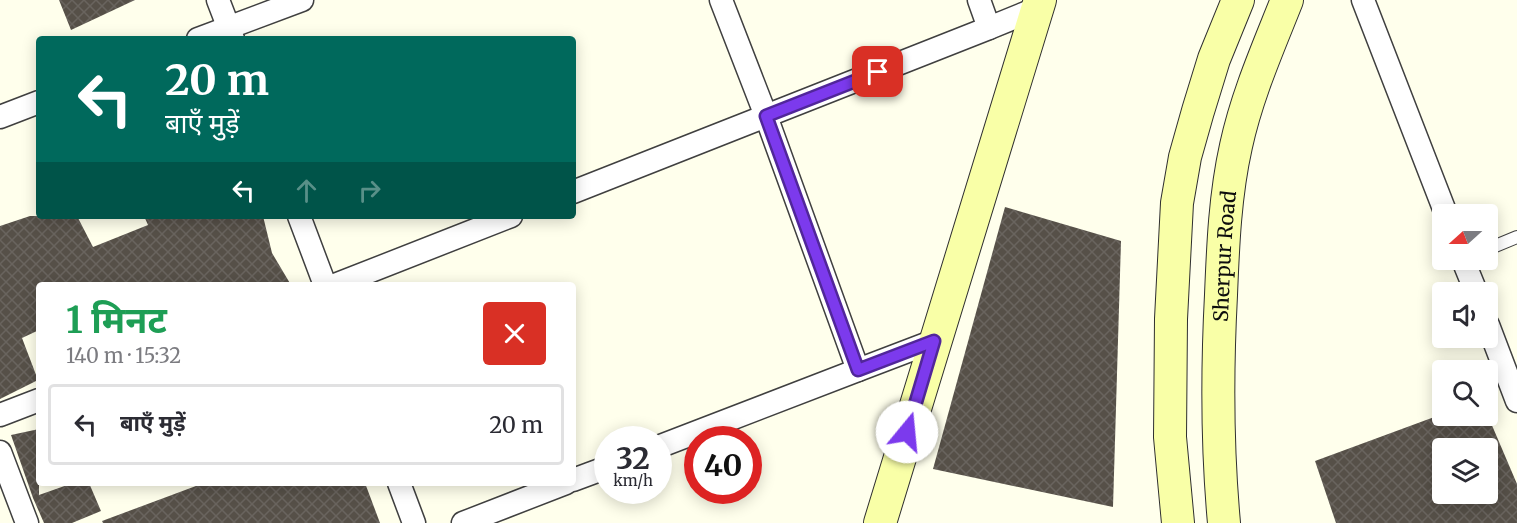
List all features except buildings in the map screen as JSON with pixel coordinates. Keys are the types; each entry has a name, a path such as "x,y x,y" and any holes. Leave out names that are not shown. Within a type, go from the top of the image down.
{"street":[{"path":"218,0 230,33"},
{"path":"214,36 230,33 303,0"},
{"path":"721,0 766,116 858,370"},
{"path":"979,0 989,28"},
{"path":"1178,523 1170,437 1171,319 1177,203 1185,157 1198,111 1214,59 1238,0"},
{"name":"Sherpur Road","path":"1224,523 1218,421 1224,219 1236,145 1255,79 1287,0"},
{"path":"1362,0 1442,204"},
{"path":"576,191 989,28 1039,4"},
{"path":"880,523 1039,4"},
{"path":"0,117 36,103"},
{"path":"300,219 324,282"},
{"path":"342,282 503,219"},
{"path":"672,442 934,341"},
{"path":"1497,348 1517,401"},
{"path":"0,415 36,401"},
{"path":"0,452 27,523"},
{"path":"576,479 594,472"},
{"path":"400,486 414,523"},
{"path":"463,523 558,486"}],"lane":[{"path":"1498,245 1517,237"}],"route":[{"path":"878,72 766,116 858,370 934,341 907,432"}]}
